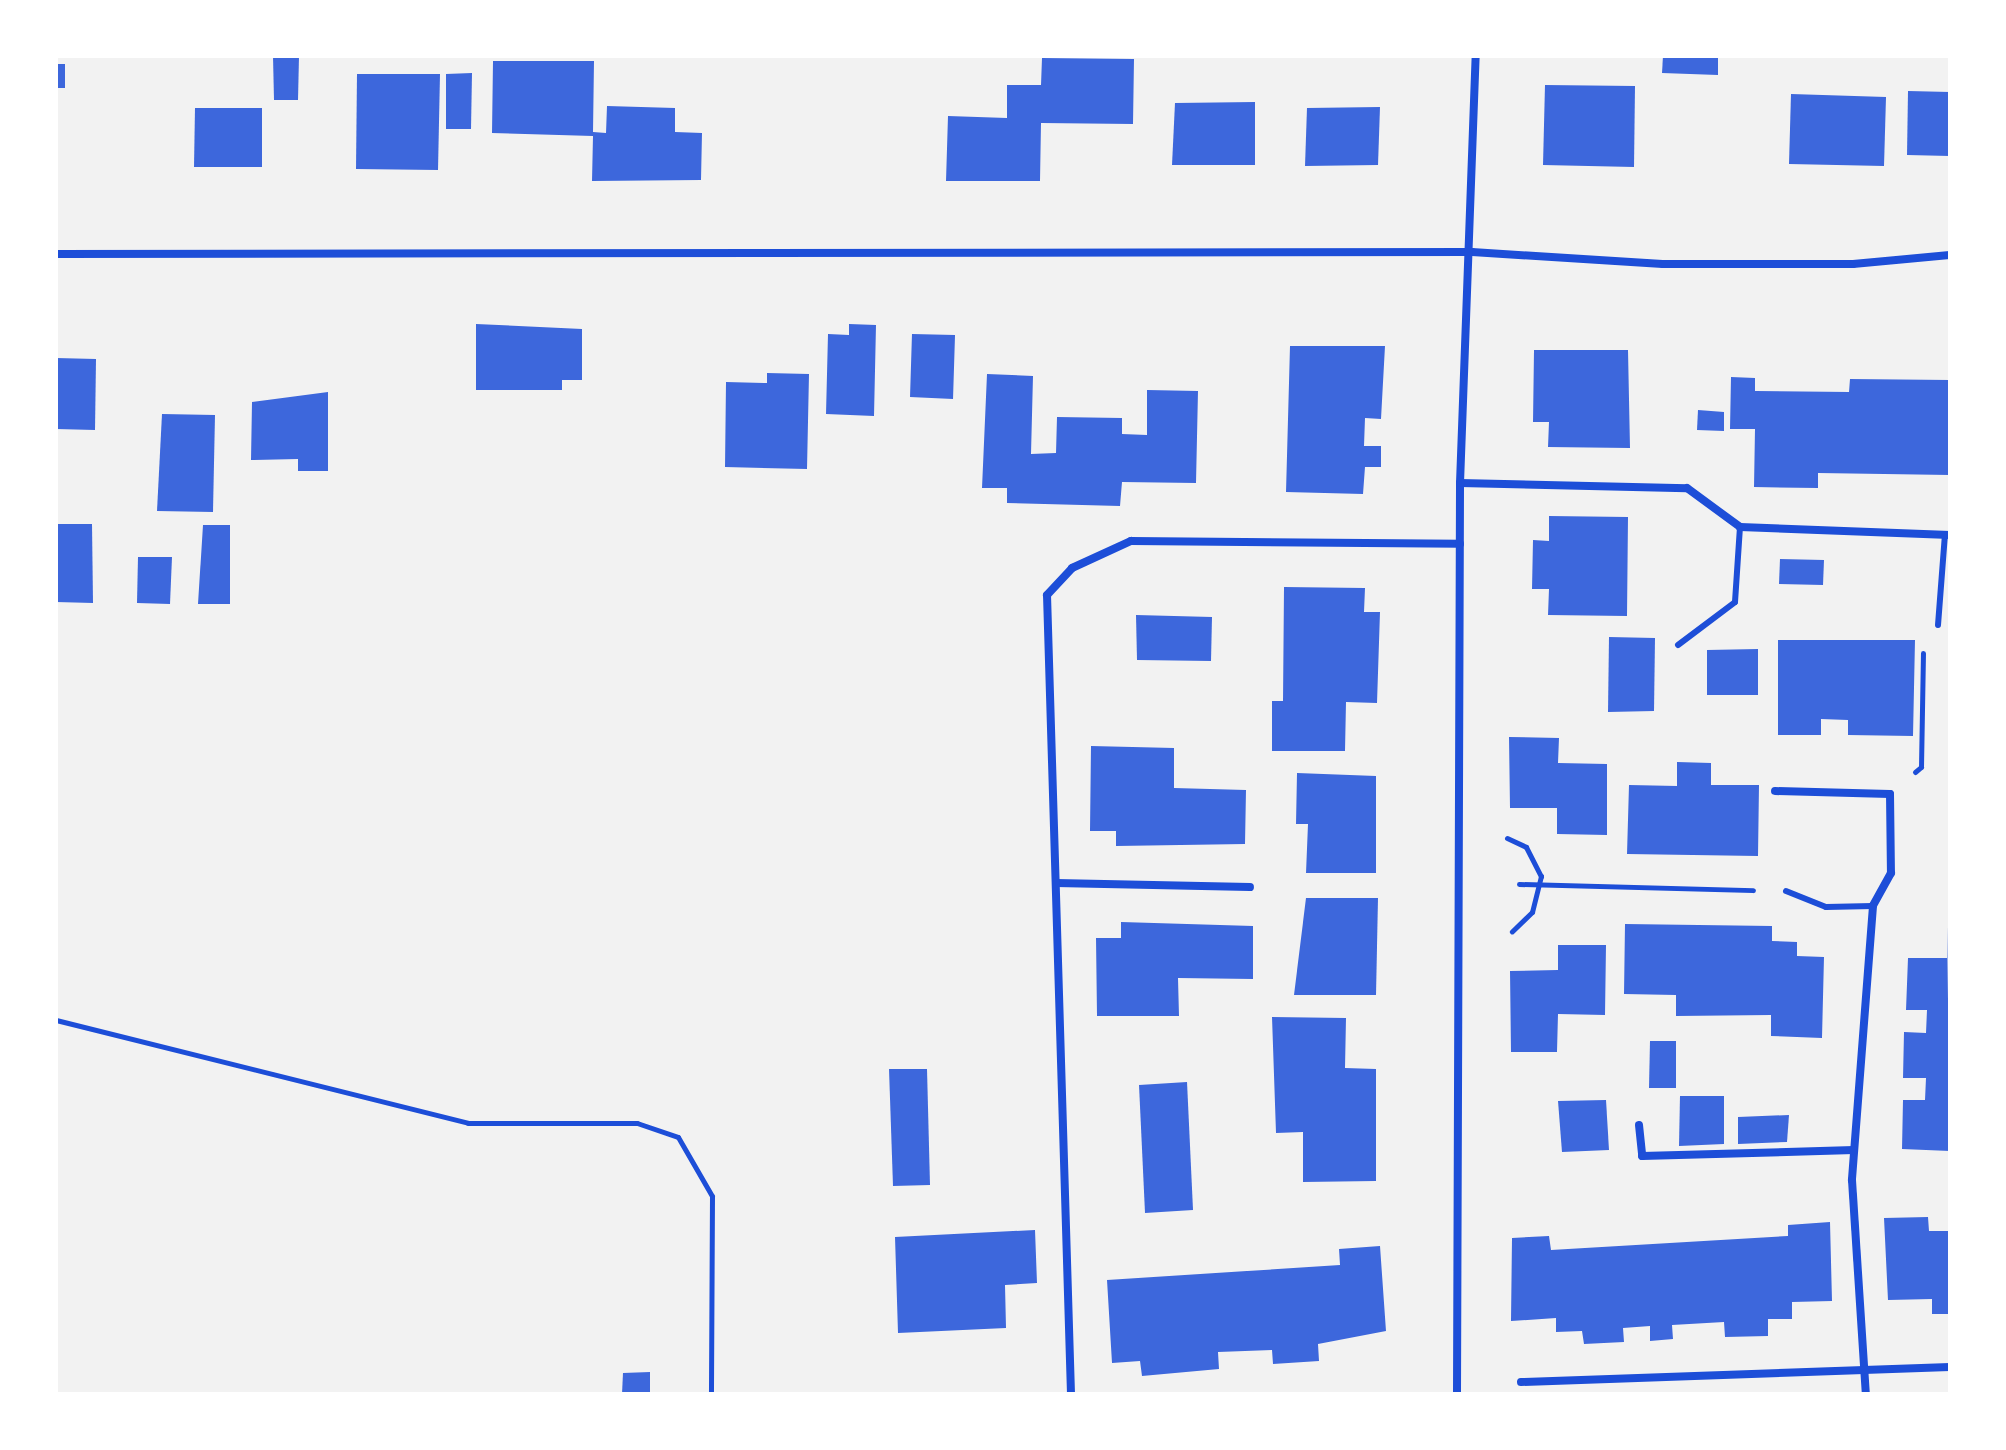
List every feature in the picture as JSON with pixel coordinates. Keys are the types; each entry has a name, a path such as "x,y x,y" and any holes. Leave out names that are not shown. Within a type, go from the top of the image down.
{"street":[{"path":"1457,1394 1460,483 1472,252 1476,56"},
{"path":"56,254 1472,252 1663,264 1853,264 1950,255"},
{"path":"1460,483 1687,488 1740,527 1947,535"},
{"path":"1071,1394 1047,595 1072,568 1131,541 1460,544"},
{"path":"1775,791 1890,794 1891,873 1873,906 1854,1150 1866,1394"},
{"path":"1056,883 1250,887"},
{"path":"1639,1125 1642,1156 1854,1150"},
{"path":"1521,1382 1950,1367"}],"lane":[{"path":"1678,645 1735,602 1740,527"},
{"path":"1938,625 1947,535"},
{"path":"1786,891 1826,907 1873,906"}],"path":[{"path":"1890,794 1921,767 1923,633 1938,625"},
{"path":"1507,838 1537,862 1540,884 1532,912 1512,931"},
{"path":"1519,884 1786,891"},
{"path":"56,1020 468,1123 637,1123 678,1137 712,1196 711,1394"}],"building":[{"path":"273,56 299,56 298,100 274,100"},
{"path":"1663,56 1718,56 1718,75 1662,73"},
{"path":"1042,58 1134,59 1133,124 1041,123 1040,181 946,181 948,116 1007,118 1007,85 1041,85"},
{"path":"493,61 594,61 593,132 606,133 607,106 675,108 675,132 702,133 701,180 592,181 593,136 492,133"},
{"path":"56,64 65,64 65,88 56,88"},
{"path":"472,73 471,129 446,129 446,74"},
{"path":"357,74 440,74 438,170 356,169"},
{"path":"1545,85 1635,86 1634,167 1543,165"},
{"path":"1908,91 1950,92 1950,156 1907,155"},
{"path":"1791,94 1886,97 1884,166 1789,164"},
{"path":"1255,102 1255,165 1172,165 1175,103"},
{"path":"1380,107 1378,165 1305,166 1307,108"},
{"path":"195,108 262,108 262,167 194,167"},
{"path":"476,324 582,329 582,380 562,380 562,390 476,390"},
{"path":"849,324 876,325 874,416 826,414 828,334 849,335"},
{"path":"912,334 955,335 953,399 910,397"},
{"path":"1290,346 1385,346 1381,419 1365,418 1364,446 1381,446 1381,467 1365,467 1363,494 1286,492"},
{"path":"1534,350 1628,350 1630,448 1548,447 1549,422 1533,422"},
{"path":"56,358 96,359 95,430 56,429"},
{"path":"767,373 809,374 807,469 725,467 726,382 767,383"},
{"path":"987,374 1033,376 1031,454 1056,453 1057,417 1122,418 1122,434 1147,435 1147,390 1198,391 1196,483 1122,482 1120,506 1007,503 1007,488 982,488"},
{"path":"1731,377 1755,378 1755,391 1849,392 1850,379 1950,380 1950,475 1818,473 1818,488 1754,487 1755,429 1730,429"},
{"path":"328,392 328,471 298,471 298,459 251,460 252,402"},
{"path":"1698,410 1724,412 1724,431 1697,430"},
{"path":"162,414 215,415 213,512 157,511"},
{"path":"1549,516 1628,517 1627,616 1548,615 1549,589 1532,589 1533,540 1549,541"},
{"path":"56,524 92,524 93,603 56,602"},
{"path":"203,525 230,525 230,604 198,604"},
{"path":"138,557 172,557 170,604 137,603"},
{"path":"1780,559 1824,560 1823,585 1779,584"},
{"path":"1284,587 1365,588 1364,612 1380,612 1377,703 1346,702 1345,751 1272,751 1272,701 1283,701"},
{"path":"1136,615 1212,617 1211,661 1137,660"},
{"path":"1609,637 1655,638 1654,711 1608,712"},
{"path":"1778,640 1915,640 1913,736 1848,735 1848,720 1821,719 1821,735 1778,735"},
{"path":"1758,649 1758,695 1707,695 1707,650"},
{"path":"1509,737 1559,738 1558,763 1607,764 1607,835 1557,834 1557,808 1510,808"},
{"path":"1091,746 1174,748 1174,788 1246,790 1245,844 1116,846 1116,831 1090,831"},
{"path":"1677,762 1711,763 1711,785 1759,785 1758,856 1627,854 1629,785 1677,786"},
{"path":"1297,773 1376,776 1376,873 1306,873 1308,824 1296,824"},
{"path":"1306,898 1378,898 1376,995 1294,995"},
{"path":"1121,922 1253,926 1253,979 1178,978 1179,1016 1097,1016 1096,938 1121,938"},
{"path":"1625,924 1772,926 1772,941 1797,942 1797,956 1824,957 1822,1038 1771,1036 1771,1015 1676,1016 1676,995 1624,994"},
{"path":"1947,925 1950,1151 1902,1149 1903,1100 1925,1100 1926,1078 1903,1078 1904,1032 1926,1033 1927,1010 1906,1010 1908,958 1947,958"},
{"path":"1558,945 1606,945 1605,1015 1558,1014 1557,1052 1511,1052 1510,971 1558,970"},
{"path":"1272,1017 1346,1018 1345,1068 1376,1069 1376,1181 1303,1182 1303,1132 1276,1133"},
{"path":"1650,1041 1676,1041 1676,1088 1649,1088"},
{"path":"889,1069 927,1069 930,1185 893,1186"},
{"path":"1187,1082 1193,1210 1145,1213 1139,1085"},
{"path":"1680,1096 1724,1096 1724,1144 1679,1146"},
{"path":"1606,1100 1609,1150 1562,1152 1558,1101"},
{"path":"1789,1115 1787,1142 1738,1144 1738,1117"},
{"path":"1928,1217 1929,1231 1950,1231 1950,1314 1932,1314 1932,1299 1888,1300 1884,1218"},
{"path":"1830,1222 1832,1301 1792,1302 1792,1319 1768,1319 1768,1336 1725,1337 1724,1322 1672,1325 1673,1339 1650,1341 1650,1326 1623,1328 1624,1342 1584,1344 1582,1331 1556,1332 1556,1318 1511,1321 1512,1238 1549,1236 1551,1250 1788,1236 1788,1225"},
{"path":"1035,1230 1037,1283 1005,1285 1006,1328 898,1333 895,1237"},
{"path":"1380,1246 1386,1331 1318,1344 1319,1361 1273,1364 1272,1350 1218,1352 1219,1369 1142,1376 1140,1361 1112,1363 1107,1280 1340,1265 1339,1249"},
{"path":"650,1372 650,1394 622,1394 623,1373"}]}
